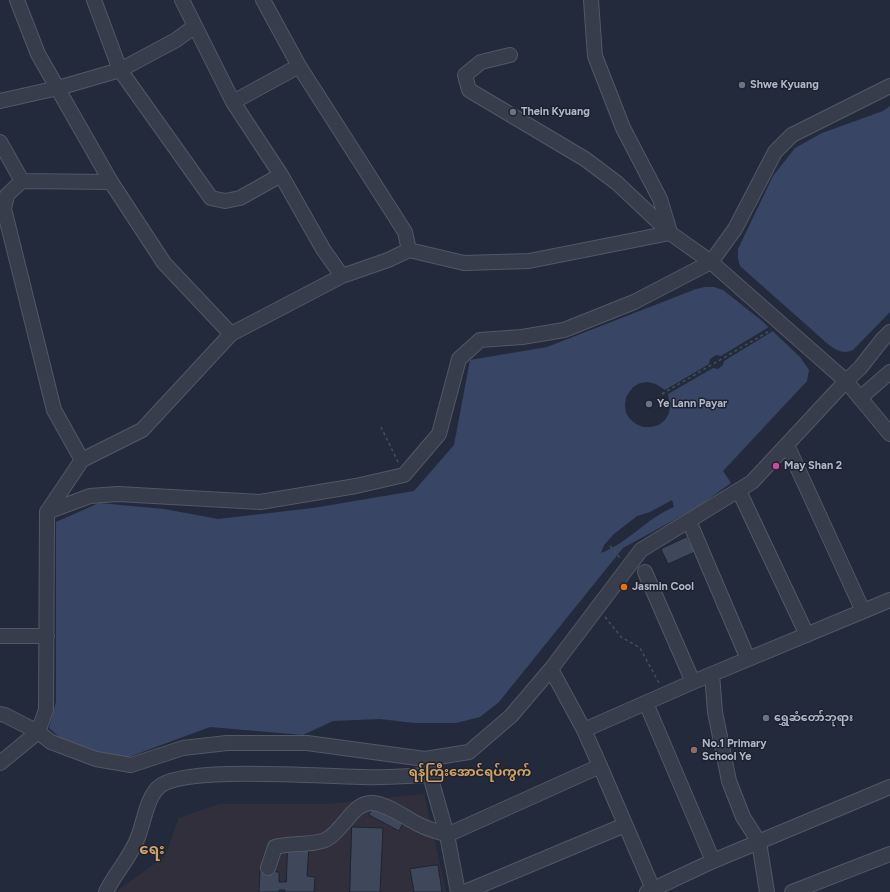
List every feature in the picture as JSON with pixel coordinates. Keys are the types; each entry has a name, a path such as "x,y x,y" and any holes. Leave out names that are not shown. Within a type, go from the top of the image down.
{"street":[{"path":"17,0 38,54 111,182 164,263 230,334"},
{"path":"94,0 120,70 211,198 225,201 240,198 281,175"},
{"path":"182,0 233,102 281,175 323,249 342,276"},
{"path":"263,0 299,66 405,232 409,250"},
{"path":"591,0 595,56 623,128 660,200 670,233"},
{"path":"0,101 58,88 120,70 176,40 195,26"},
{"path":"510,55 481,62 465,76 469,90 585,159 618,183 670,233 711,262 846,381 890,434"},
{"path":"233,102 299,66"},
{"path":"47,512 90,496 118,494 260,502 356,486 404,475 439,434 459,359 480,340 522,337 564,330 634,302 711,262 735,229 775,152 792,135 890,86"},
{"path":"0,142 22,181"},
{"path":"82,460 54,410 4,209 7,195 22,181 111,182"},
{"path":"0,763 38,732 46,710 47,512 82,460 142,430 230,334 342,276 388,260 409,250 464,263 529,261 670,233"},
{"path":"0,714 5,715 38,732 50,742 96,758 131,764 183,748 227,743 307,743 425,759 469,752 510,716 551,669 641,550 752,482 846,381 860,368 890,332"},
{"path":"860,398 890,372"},
{"path":"787,445 864,611"},
{"path":"739,491 807,634"},
{"path":"689,521 748,659"},
{"path":"645,572 693,682"},
{"path":"584,730 693,682 890,600"},
{"path":"0,636 46,636"},
{"path":"551,669 584,730 625,825 650,890 713,861 890,787"},
{"path":"712,674 715,712 729,781 743,817 760,842 767,892"},
{"path":"646,703 713,861"},
{"path":"425,759 447,835 458,892"},
{"path":"268,868 275,847 286,844 326,840 346,822 357,807 368,803 376,803 394,810 418,824 447,835 600,766"},
{"path":"106,892 138,838 149,802 158,788 173,779 204,775 230,774 364,778 429,775"},
{"path":"465,892 625,825"},
{"path":"792,892 890,854"}],"path":[{"path":"662,394 782,324"},
{"path":"381,427 404,475"},
{"path":"610,547 619,557"},
{"path":"598,607 621,637 640,648 665,694"}],"shaded area":[{"path":"424,794 446,892 116,892 165,856 179,818 219,804 329,804"}],"water":[{"path":"890,106 890,312 853,350 846,352 835,349 829,345 740,266 738,249 773,176 795,148 822,133 883,111"},
{"path":"714,287 723,290 761,320 800,357 809,370 807,381 723,471 731,483 696,508 623,548 499,702 480,717 456,723 414,723 380,719 333,721 303,735 210,727 118,761 60,738 49,728 56,702 56,522 99,503 164,509 218,519 313,508 414,491 454,445 470,360 547,347 696,289","holes":["672,500 674,507 655,517 611,549 601,553 604,545 614,534 637,516 650,512"]}],"pier":[{"path":"769,327 773,331 724,361 723,365 718,369 713,368 668,394 670,406 669,413 665,420 659,425 643,427 636,424 626,413 626,397 633,387 640,383 648,382 656,384 665,390 709,364 710,359 716,355 721,356"}],"building":[{"path":"687,537 695,552 668,564 661,549"},
{"path":"374,806 404,821 399,831 369,815"},
{"path":"352,827 383,828 380,892 350,892"},
{"path":"288,845 309,846 307,876 315,877 314,892 285,892 285,890 279,890 279,892 259,892 260,871 279,872 279,882 286,882"},
{"path":"438,865 442,892 414,892 410,869"}],"place":[{"name":"Shwe Kyuang","path":"742,85"},
{"name":"Thein Kyuang","path":"513,112"},
{"name":"Ye Lann Payar","path":"649,404"},
{"name":"May Shan 2","path":"776,466"},
{"name":"Jasmin Cool","path":"624,587"},
{"name":"ရွှေဆံတော်ဘုရား","path":"766,718"},
{"name":"No.1 Primary School Ye","path":"694,750"}],"district":[{"name":"ရန်ကြီးအောင်ရပ်ကွက်","path":"470,772"},
{"name":"ရေး","path":"152,850"}]}
